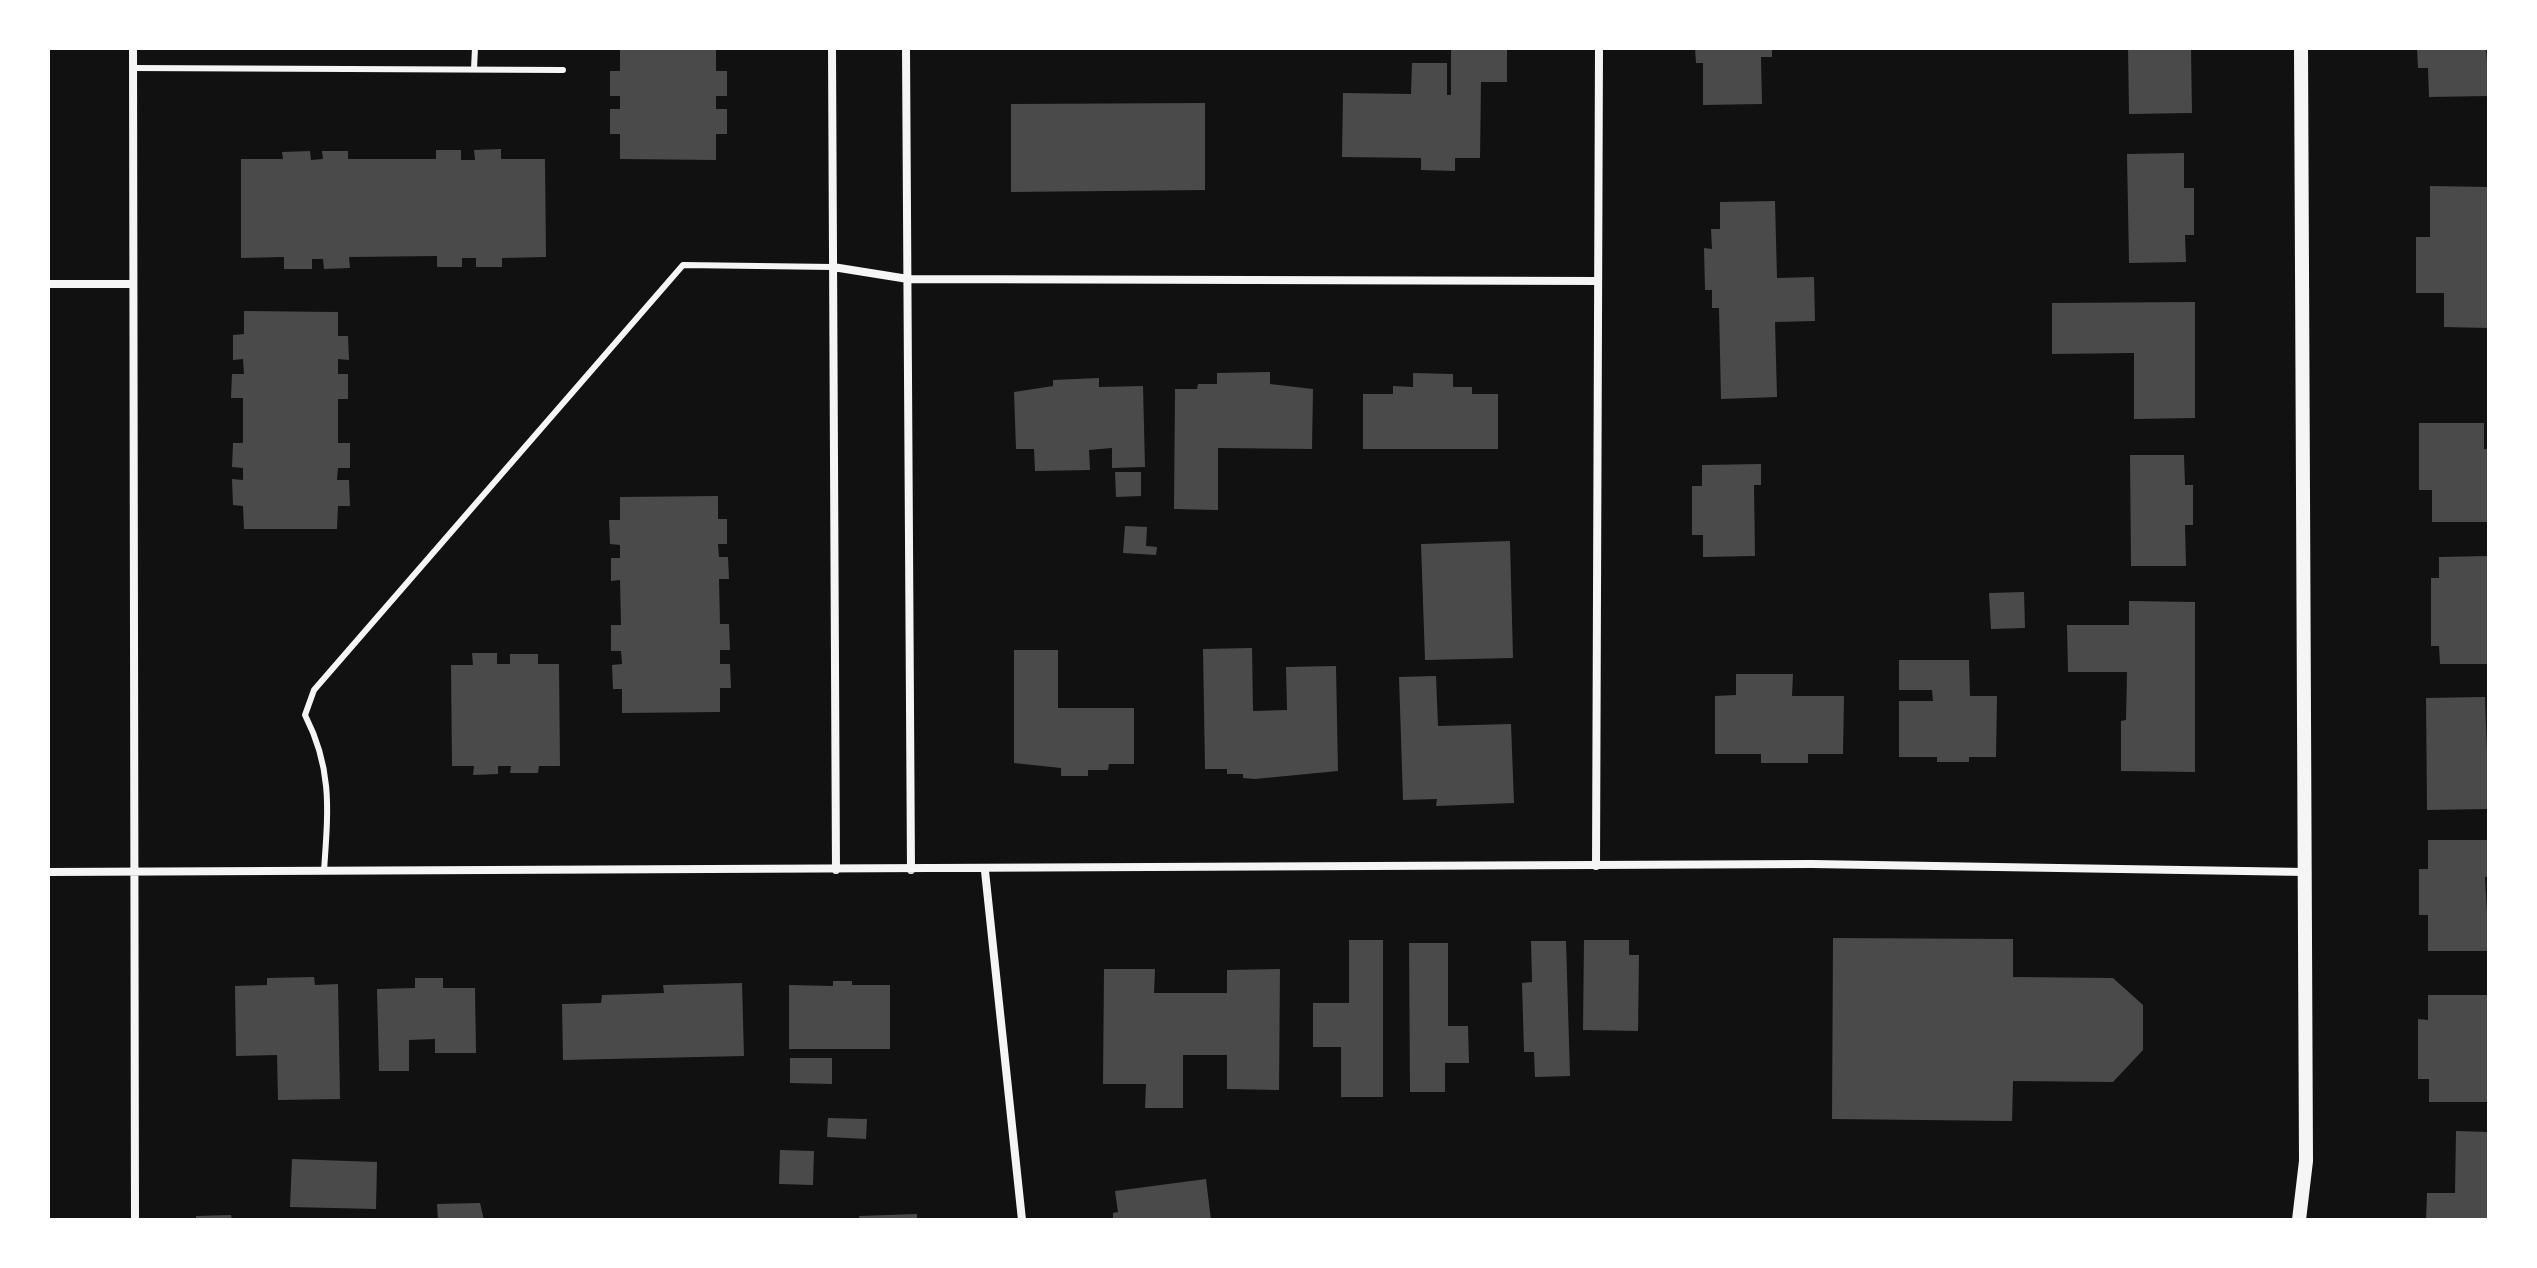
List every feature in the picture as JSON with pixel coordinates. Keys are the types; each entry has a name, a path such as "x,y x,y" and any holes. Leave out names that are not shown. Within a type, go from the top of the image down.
{"street":[{"path":"133,48 135,1220"},
{"path":"832,48 836,870"},
{"path":"906,48 911,870"},
{"path":"1596,866 1599,48"},
{"path":"2299,1220 2306,1161 2301,48"},
{"path":"833,267 908,279 1598,281"},
{"path":"48,284 132,284"},
{"path":"48,872 985,871 1812,864 2305,872"},
{"path":"985,871 1022,1220"}],"lane":[{"path":"474,69 475,48"},
{"path":"133,68 563,70"},
{"path":"324,871 329,804 326,768 305,715 314,690 683,265 833,267"}],"building":[{"path":"620,48 716,48 716,71 727,71 727,96 716,96 716,109 727,109 727,134 716,134 716,160 620,159 620,134 610,134 610,109 620,109 620,96 610,96 610,71 620,71"},
{"path":"1451,48 1507,48 1507,82 1481,82 1480,158 1455,158 1455,171 1421,170 1421,158 1342,157 1343,93 1411,94 1412,63 1447,63 1447,95 1451,95"},
{"path":"1695,48 1772,48 1772,57 1761,57 1762,104 1703,105 1703,63 1696,63"},
{"path":"2128,48 2191,48 2192,113 2129,114"},
{"path":"2417,48 2486,48 2489,96 2429,97 2428,68 2418,68"},
{"path":"1205,103 1205,190 1011,192 1011,104"},
{"path":"501,149 501,159 545,159 546,257 502,258 502,267 476,267 476,258 462,258 462,267 437,267 437,256 349,257 350,268 324,269 323,259 312,259 312,269 284,269 284,257 241,258 241,159 283,159 282,152 310,151 311,160 323,159 322,151 348,151 348,159 436,159 436,150 461,150 461,160 475,160 474,150"},
{"path":"2184,153 2184,188 2194,188 2194,235 2185,235 2186,262 2129,263 2127,154"},
{"path":"2430,186 2489,187 2489,328 2444,327 2444,293 2416,293 2416,237 2430,237"},
{"path":"1775,201 1777,278 1814,277 1815,321 1775,322 1777,397 1721,399 1719,308 1712,308 1712,290 1705,290 1704,248 1712,249 1711,229 1720,229 1720,202"},
{"path":"2195,302 2195,418 2134,419 2134,353 2052,354 2052,303"},
{"path":"244,311 338,312 338,336 348,336 349,360 338,359 338,374 348,374 348,399 338,399 338,443 350,443 350,468 338,468 337,480 349,480 350,506 338,506 337,529 244,529 243,506 233,505 232,479 243,480 243,468 232,467 233,443 243,443 243,398 231,398 232,374 244,374 243,359 233,360 233,335 244,334"},
{"path":"1270,372 1270,384 1313,389 1312,449 1218,448 1218,510 1174,509 1175,389 1197,389 1198,384 1217,384 1217,373"},
{"path":"1413,373 1453,374 1453,387 1472,387 1472,394 1498,394 1498,449 1363,449 1363,394 1393,394 1393,386 1413,387"},
{"path":"1099,378 1099,387 1143,386 1145,467 1112,468 1112,448 1089,450 1090,470 1035,471 1034,449 1016,449 1014,392 1053,386 1053,380"},
{"path":"2419,423 2484,423 2484,449 2489,449 2489,522 2432,522 2432,490 2419,490"},
{"path":"2130,455 2184,455 2185,485 2193,485 2193,525 2185,525 2186,566 2131,566"},
{"path":"1761,464 1761,485 1754,485 1755,556 1703,557 1703,535 1692,535 1692,486 1702,486 1702,465"},
{"path":"1115,472 1141,472 1141,496 1116,497"},
{"path":"718,496 718,519 727,519 727,544 718,544 719,557 728,557 729,579 719,579 720,624 729,624 730,650 720,650 720,664 730,664 731,688 720,688 720,712 622,713 622,689 613,689 612,665 622,664 621,651 611,651 611,625 621,625 620,580 611,581 611,558 620,558 620,545 610,544 609,520 620,520 620,497"},
{"path":"1125,526 1147,527 1146,546 1157,547 1156,555 1123,553"},
{"path":"1510,541 1513,658 1425,660 1421,544"},
{"path":"2489,556 2489,664 2440,664 2439,646 2431,646 2431,578 2439,578 2439,557"},
{"path":"2024,592 2025,628 1991,629 1989,593"},
{"path":"2129,601 2195,602 2195,772 2121,771 2121,721 2126,720 2127,672 2068,672 2067,625 2129,625"},
{"path":"1252,648 1253,711 1287,710 1286,667 1336,666 1338,771 1255,779 1243,778 1243,774 1227,774 1227,769 1205,769 1203,649"},
{"path":"1014,650 1058,650 1058,708 1134,708 1134,764 1109,764 1108,770 1088,770 1088,776 1061,776 1061,768 1014,763"},
{"path":"472,653 497,653 497,664 510,664 510,654 538,654 538,664 559,664 560,766 539,766 538,773 510,773 511,766 498,766 498,774 473,775 474,766 452,766 451,665 473,665"},
{"path":"1899,660 1969,660 1970,696 1997,696 1996,757 1969,757 1969,762 1937,762 1937,757 1899,757 1899,701 1933,701 1932,690 1899,690"},
{"path":"1736,674 1793,674 1792,696 1844,696 1843,754 1808,754 1808,763 1761,763 1761,754 1715,754 1715,696 1736,695"},
{"path":"1436,676 1438,726 1511,724 1514,803 1436,806 1437,799 1403,800 1399,677"},
{"path":"2485,697 2489,809 2427,810 2426,698"},
{"path":"2428,840 2489,840 2489,877 2485,877 2489,951 2428,951 2428,915 2419,915 2419,869 2428,869"},
{"path":"1833,938 2013,939 2013,977 2113,978 2143,1005 2143,1050 2113,1082 2013,1081 2012,1121 1832,1119"},
{"path":"1349,940 1383,940 1383,1097 1341,1097 1341,1047 1313,1047 1313,1003 1349,1003"},
{"path":"1584,940 1629,940 1629,955 1639,955 1638,1031 1583,1030"},
{"path":"1531,941 1566,941 1570,1076 1535,1077 1534,1052 1524,1052 1522,983 1532,982"},
{"path":"1409,943 1448,943 1448,1026 1468,1026 1469,1063 1445,1063 1445,1092 1410,1092"},
{"path":"1104,969 1155,969 1154,993 1227,993 1227,970 1280,969 1279,1090 1227,1089 1227,1055 1183,1055 1183,1108 1145,1108 1146,1084 1103,1084"},
{"path":"314,977 315,985 338,984 340,1099 278,1100 277,1055 236,1056 235,986 267,985 267,978"},
{"path":"415,978 443,978 443,988 475,988 476,1053 435,1053 435,1039 409,1040 409,1071 379,1071 377,989 415,988"},
{"path":"833,981 852,981 852,985 890,985 890,1049 789,1049 789,985 833,986"},
{"path":"742,983 744,1056 563,1060 562,1004 601,1003 602,995 664,993 663,985"},
{"path":"2428,995 2489,995 2489,1102 2429,1102 2429,1079 2418,1079 2418,1019 2428,1020"},
{"path":"790,1058 832,1058 832,1084 790,1083"},
{"path":"828,1118 867,1119 866,1139 827,1137"},
{"path":"2456,1131 2489,1132 2489,1220 2426,1220 2427,1193 2455,1193"},
{"path":"780,1150 814,1151 813,1185 779,1184"},
{"path":"292,1159 377,1162 376,1209 290,1207"},
{"path":"1206,1179 1211,1220 1113,1220 1113,1213 1118,1212 1115,1191"},
{"path":"480,1203 484,1220 438,1220 437,1204"},
{"path":"917,1214 917,1220 860,1220 859,1216"},
{"path":"231,1215 232,1220 196,1220 196,1216"}]}
